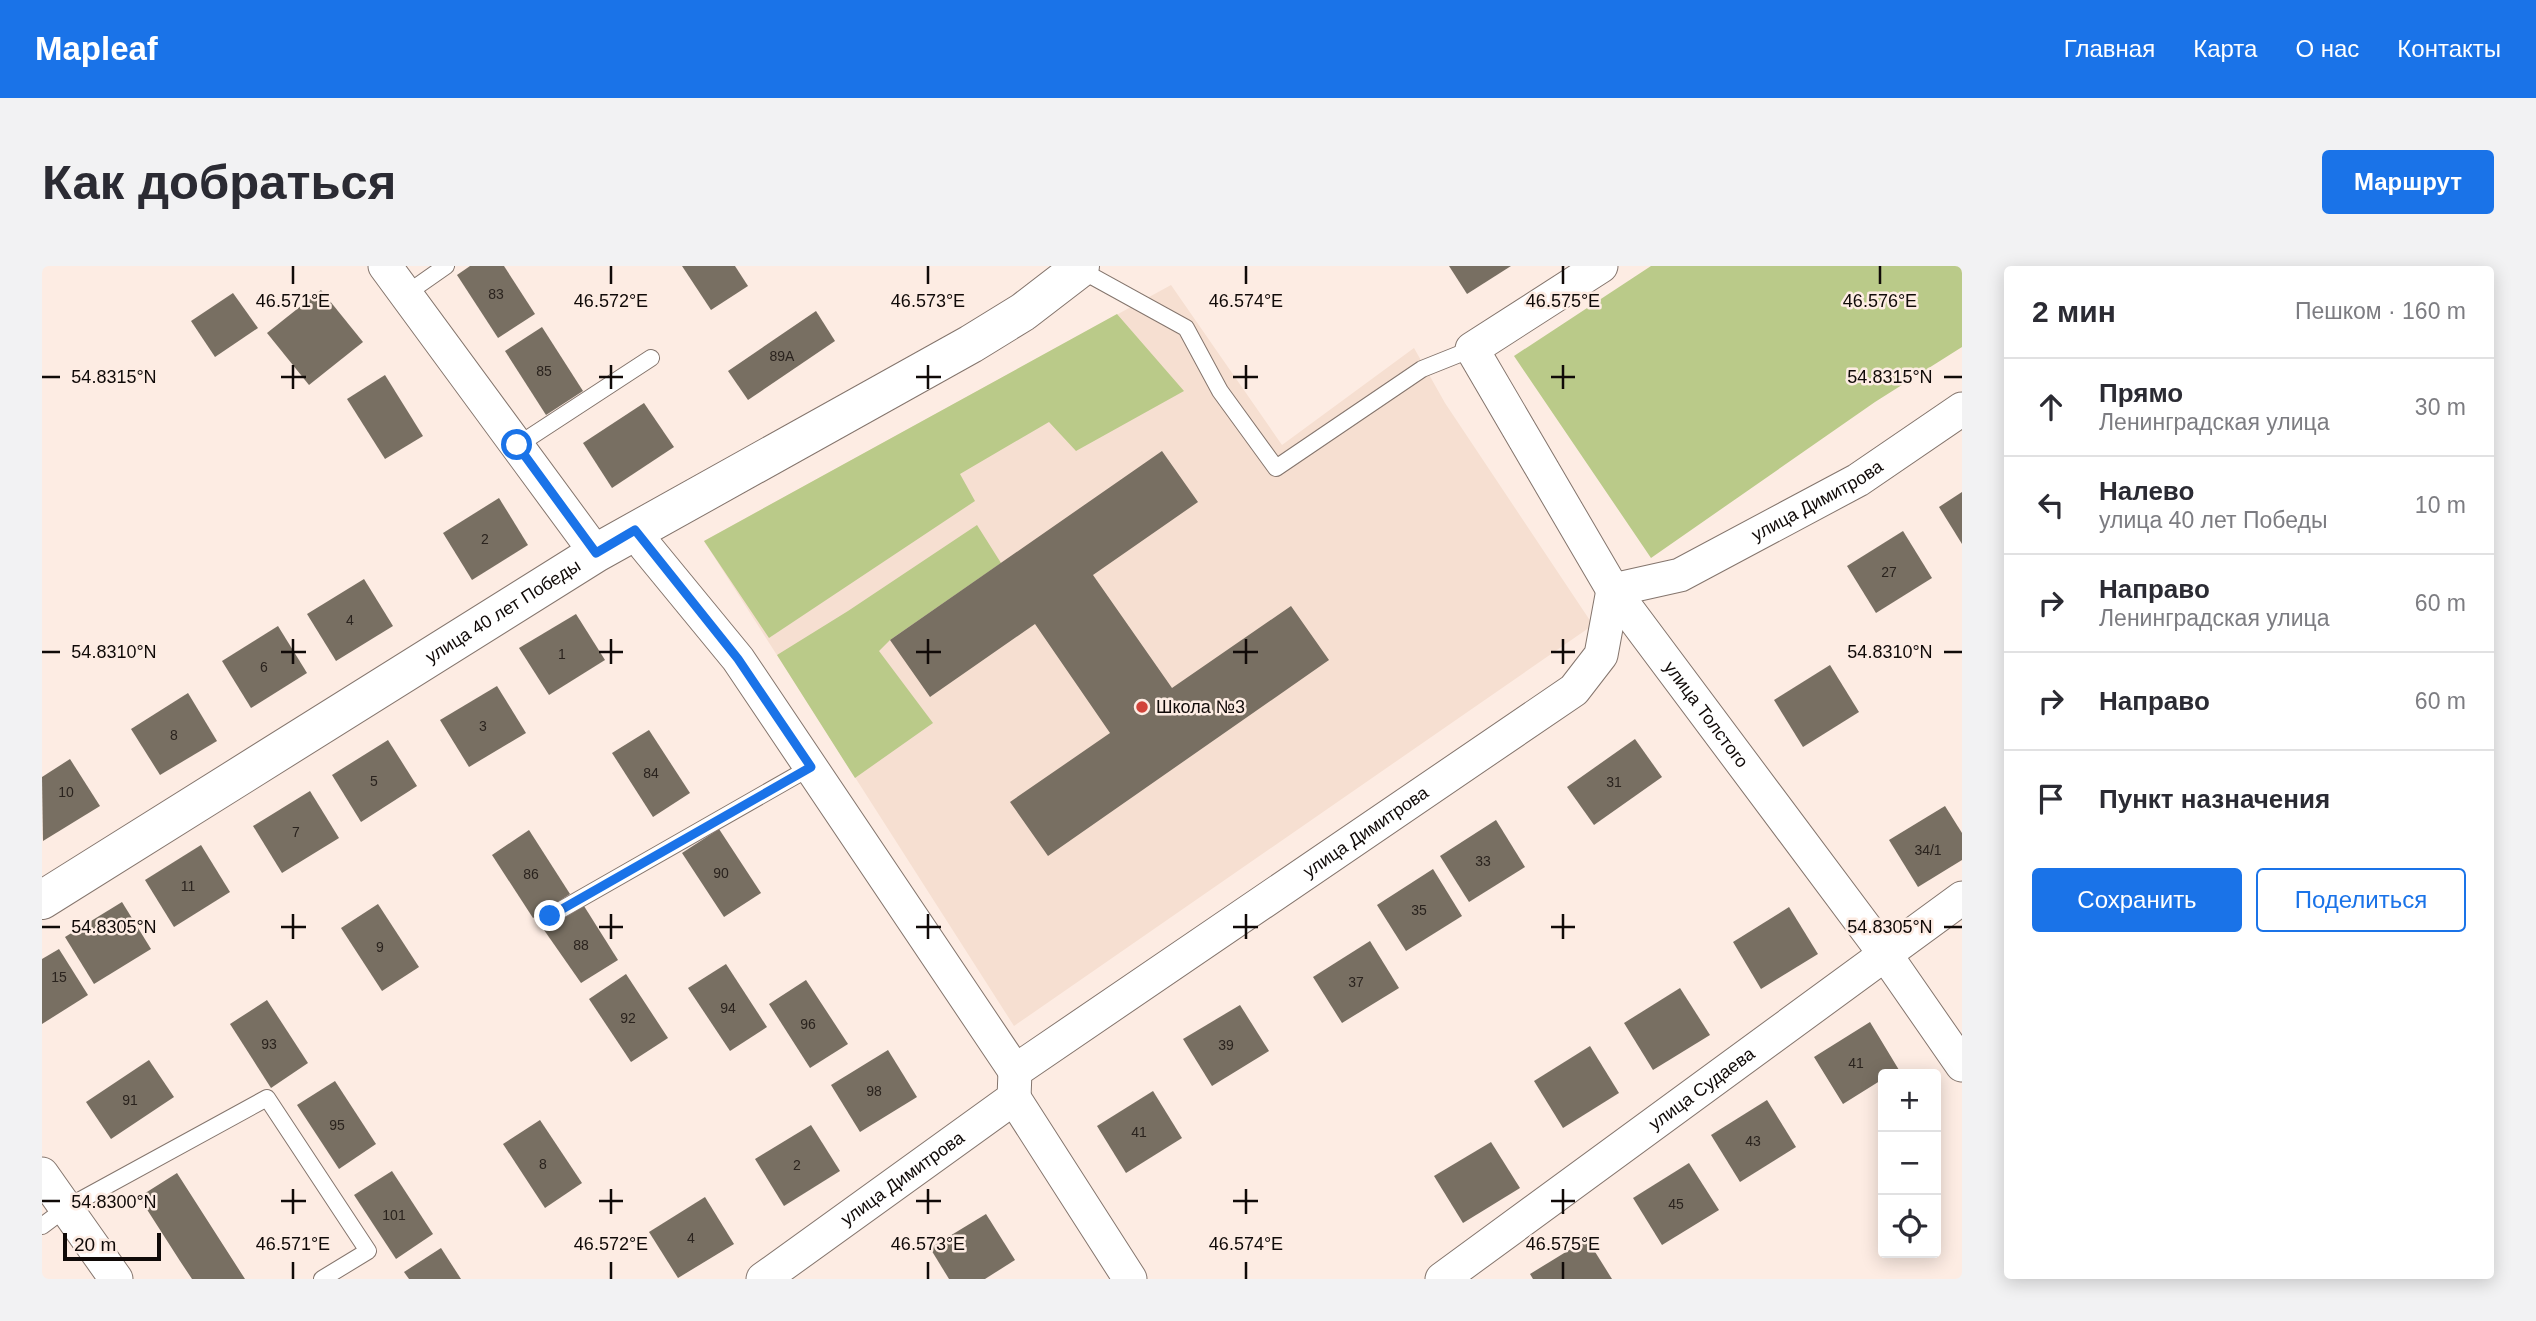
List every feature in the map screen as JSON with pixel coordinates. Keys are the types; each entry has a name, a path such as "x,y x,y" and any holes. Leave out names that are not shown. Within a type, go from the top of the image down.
{"street":[{"path":"385,266 596,553"},
{"path":"1472,349 1601,266"},
{"name":"улица 40 лет Победы","path":"42,900 596,553 971,344 1023,312 1080,267"},
{"name":"улица Толстого","path":"1472,349 1613,590 1885,954 1962,1065"},
{"name":"улица Димитрова","path":"764,1279 1014,1084 1574,690 1601,655 1613,590 1679,575 1858,480 1962,409"},
{"path":"635,530 738,659 811,767 1014,1084 1130,1279"},
{"name":"улица Судаева","path":"1442,1279 1962,898"},
{"path":"42,1174 54,1217 116,1279"}],"lane":[{"path":"406,294 446,266"},
{"path":"1080,267 1186,328 1220,391 1276,468 1422,369 1472,349"},
{"path":"517,445 651,358"},
{"path":"550,916 811,767"},
{"path":"54,1217 267,1098 368,1251 322,1279"}],"shaded area":[{"name":"Школа №3","path":"1171,285 1282,445 1414,348 1445,403 1593,625 1014,1026 704,541"}],"green space":[{"path":"1651,266 1962,266 1962,347 1875,402 1651,558 1514,356"},
{"path":"1117,314 1184,391 1076,451 1049,422 960,474 975,501 769,638 704,541"},
{"path":"977,525 1001,563 890,640 879,651 933,723 855,778 777,655"}],"building":[{"path":"470,266 504,266 535,314 498,338 457,275"},
{"path":"682,266 735,266 748,286 711,310"},
{"path":"1449,266 1511,266 1467,294"},
{"path":"321,290 363,342 309,385 267,333"},
{"path":"233,293 258,328 215,357 191,321"},
{"path":"816,311 835,341 748,400 728,371"},
{"path":"542,327 583,391 546,415 505,351"},
{"path":"385,375 423,436 385,459 347,399"},
{"path":"644,403 674,447 612,488 583,443"},
{"path":"1162,451 1198,502 1093,575 1172,688 1291,606 1329,660 1048,856 1010,802 1110,733 1035,624 930,697 890,640"},
{"path":"1962,492 1962,544 1939,507"},
{"path":"499,498 528,545 472,580 443,533"},
{"path":"1903,531 1932,578 1876,613 1847,566"},
{"path":"364,579 393,626 336,661 307,614"},
{"path":"576,614 605,660 549,695 519,648"},
{"path":"278,626 307,673 251,708 222,661"},
{"path":"1830,665 1859,712 1803,747 1774,700"},
{"path":"497,686 526,733 469,767 440,720"},
{"path":"188,693 217,741 160,775 131,729"},
{"path":"649,730 690,793 653,817 612,753"},
{"path":"1635,739 1662,777 1594,825 1567,787"},
{"path":"388,740 417,786 361,822 332,775"},
{"path":"70,759 100,806 43,841 42,777"},
{"path":"310,791 339,838 282,873 253,826"},
{"path":"1945,806 1962,833 1962,860 1918,887 1889,840"},
{"path":"1496,820 1525,867 1469,902 1440,856"},
{"path":"719,829 761,893 724,917 682,853"},
{"path":"529,830 570,894 533,918 492,855"},
{"path":"201,845 230,892 174,927 145,880"},
{"path":"1433,869 1462,916 1406,951 1377,905"},
{"path":"122,902 151,949 94,984 65,937"},
{"path":"378,904 419,967 382,991 341,928"},
{"path":"584,906 618,960 581,983 544,930"},
{"path":"1789,907 1818,954 1761,989 1733,942"},
{"path":"1370,941 1399,988 1342,1023 1313,977"},
{"path":"59,949 88,995 42,1024 42,959"},
{"path":"726,964 767,1027 730,1051 688,988"},
{"path":"626,974 668,1038 631,1062 589,999"},
{"path":"806,980 848,1044 810,1068 769,1004"},
{"path":"1680,988 1710,1035 1653,1070 1624,1023"},
{"path":"267,1000 308,1063 271,1088 230,1024"},
{"path":"1240,1005 1269,1051 1212,1086 1183,1039"},
{"path":"1870,1022 1898,1069 1878,1069 1878,1082 1843,1104 1814,1057"},
{"path":"1590,1046 1619,1093 1563,1128 1534,1081"},
{"path":"888,1050 917,1097 860,1132 831,1085"},
{"path":"149,1060 174,1097 111,1139 86,1102"},
{"path":"335,1081 376,1144 339,1169 297,1105"},
{"path":"1153,1091 1182,1138 1126,1173 1097,1126"},
{"path":"1767,1100 1796,1147 1740,1182 1711,1135"},
{"path":"540,1120 582,1183 545,1208 503,1144"},
{"path":"811,1125 840,1171 784,1206 755,1159"},
{"path":"1491,1142 1520,1188 1463,1223 1434,1176"},
{"path":"1689,1163 1719,1210 1662,1245 1633,1198"},
{"path":"392,1171 433,1234 396,1259 354,1195"},
{"path":"177,1173 245,1279 192,1279 180,1261 139,1197"},
{"path":"705,1197 734,1244 678,1278 649,1232"},
{"path":"986,1214 1015,1260 985,1279 949,1279 930,1248"},
{"path":"1587,1239 1612,1279 1533,1279 1530,1274"},
{"path":"441,1248 461,1279 409,1279 404,1272"}],"place":[{"name":"Школа №3","path":"1142,707"}],"route":[{"path":"517,445 596,553 635,530 738,659 811,767 550,916"}]}
